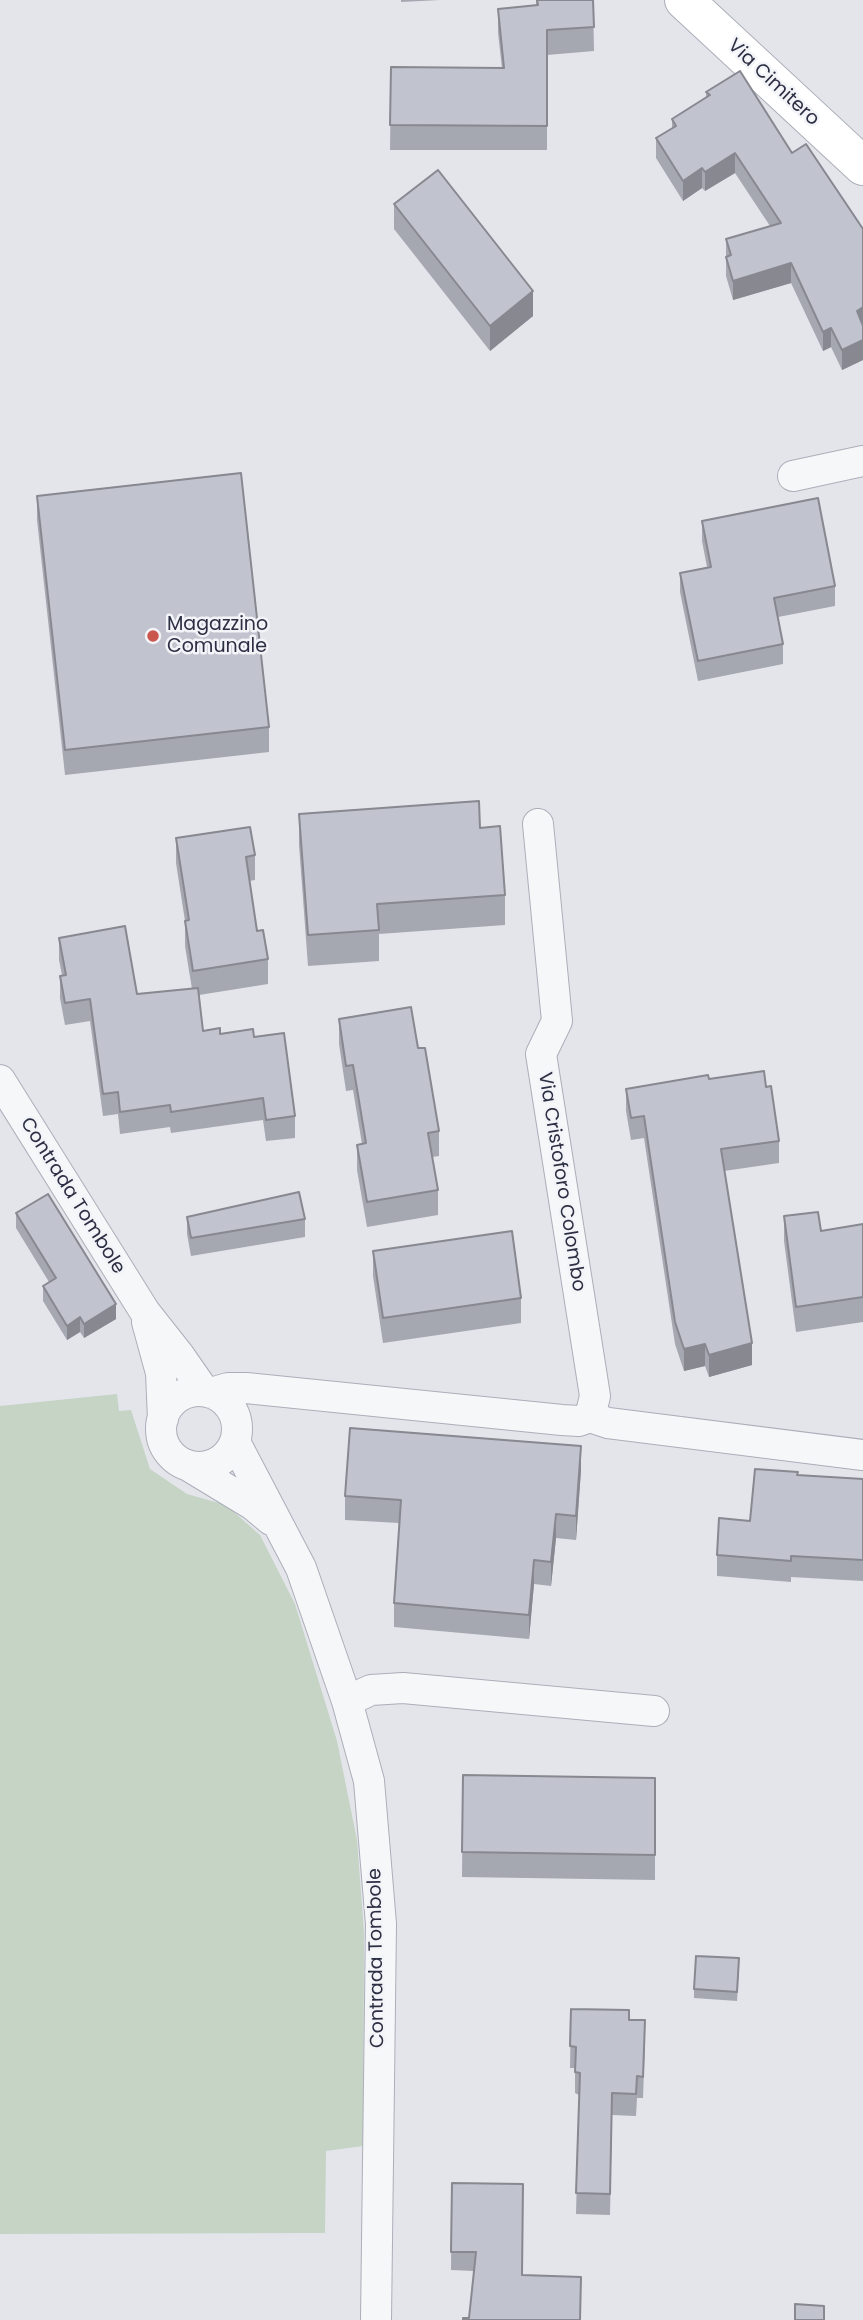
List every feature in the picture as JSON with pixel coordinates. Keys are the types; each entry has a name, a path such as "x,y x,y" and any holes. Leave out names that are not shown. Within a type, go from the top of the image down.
{"street":[{"name":"Via Cimitero","path":"684,0 855,149"},
{"path":"793,476 863,461"},
{"name":"Via Cristoforo Colombo","path":"538,824 557,1021 541,1054 595,1396 590,1417"},
{"name":"Contrada Tombole","path":"0,1080 145,1312 207,1392"},
{"name":"Contrada Tombole","path":"145,1312 161,1373 163,1419"},
{"path":"282,1391 262,1407 220,1460 198,1467 177,1460 169,1451 161,1430 163,1419 173,1401 193,1391 207,1392 229,1388 282,1391 562,1420 579,1421 590,1417 608,1423 863,1455"},
{"path":"207,1392 223,1399 231,1409 236,1422 236,1438"},
{"name":"Contrada Tombole","path":"236,1438 301,1568 347,1701 369,1781 381,1924 376,2320"},
{"name":"Contrada Tombole","path":"187,1465 253,1505 280,1528"},
{"path":"347,1701 370,1690 403,1688 654,1711"}],"green space":[{"path":"117,1394 119,1411 131,1410 150,1469 187,1494 226,1505 260,1535 295,1604 337,1741 357,1840 364,1932 363,2146 326,2151 325,2233 0,2234 0,1406"}],"building":[{"path":"537,0 593,0 594,27 547,30 547,126 390,125 391,67 504,68 498,9 538,5"},
{"path":"740,71 792,153 806,144 863,229 863,307 857,311 863,326 863,340 842,350 831,328 823,332 791,263 733,281 726,257 731,255 726,239 781,223 735,153 705,172 702,168 683,181 656,138 676,126 672,119 710,95 706,92"},
{"path":"438,170 533,291 490,326 394,204"},
{"name":"Magazzino Comunale","path":"241,473 269,727 65,750 37,496"},
{"path":"818,498 835,586 774,598 783,644 698,661 680,573 711,567 702,521"},
{"path":"479,801 480,828 500,826 505,895 377,904 379,930 308,935 299,814"},
{"path":"250,827 255,855 246,857 257,931 263,930 268,959 193,971 185,921 189,920 176,838"},
{"path":"125,926 137,994 198,988 203,1031 220,1028 220,1034 253,1029 254,1037 284,1033 295,1116 266,1120 263,1098 171,1112 170,1105 120,1112 118,1092 103,1094 90,999 65,1003 60,976 66,975 59,938"},
{"path":"411,1007 418,1048 425,1048 439,1131 428,1133 438,1190 367,1202 357,1145 366,1143 353,1065 346,1066 339,1019"},
{"path":"764,1071 766,1087 771,1086 779,1141 721,1149 752,1343 709,1355 705,1344 684,1349 675,1322 644,1116 631,1118 626,1089 708,1075 709,1079"},
{"path":"299,1192 305,1219 191,1238 187,1217"},
{"path":"48,1194 116,1304 84,1324 80,1317 67,1326 43,1286 56,1278 16,1213"},
{"path":"818,1212 821,1231 863,1224 863,1297 796,1307 784,1216"},
{"path":"512,1231 521,1298 383,1318 373,1251"},
{"path":"350,1428 581,1446 576,1516 556,1514 551,1562 534,1560 529,1615 394,1603 401,1500 345,1496"},
{"path":"755,1469 798,1472 797,1475 863,1479 863,1560 791,1556 791,1561 717,1555 719,1518 750,1521"},
{"path":"463,1775 655,1778 655,1855 462,1852"},
{"path":"696,1956 739,1958 737,1992 694,1989"},
{"path":"571,2009 629,2010 629,2020 645,2020 643,2077 637,2076 636,2094 612,2093 610,2194 576,2193 580,2073 575,2072 576,2047 570,2046"},
{"path":"452,2183 523,2184 522,2275 581,2277 580,2320 463,2320 469,2318 476,2252 451,2252"},
{"path":"795,2304 824,2306 824,2320 795,2320"}],"place":[{"name":"Magazzino Comunale","path":"153,636"}]}
